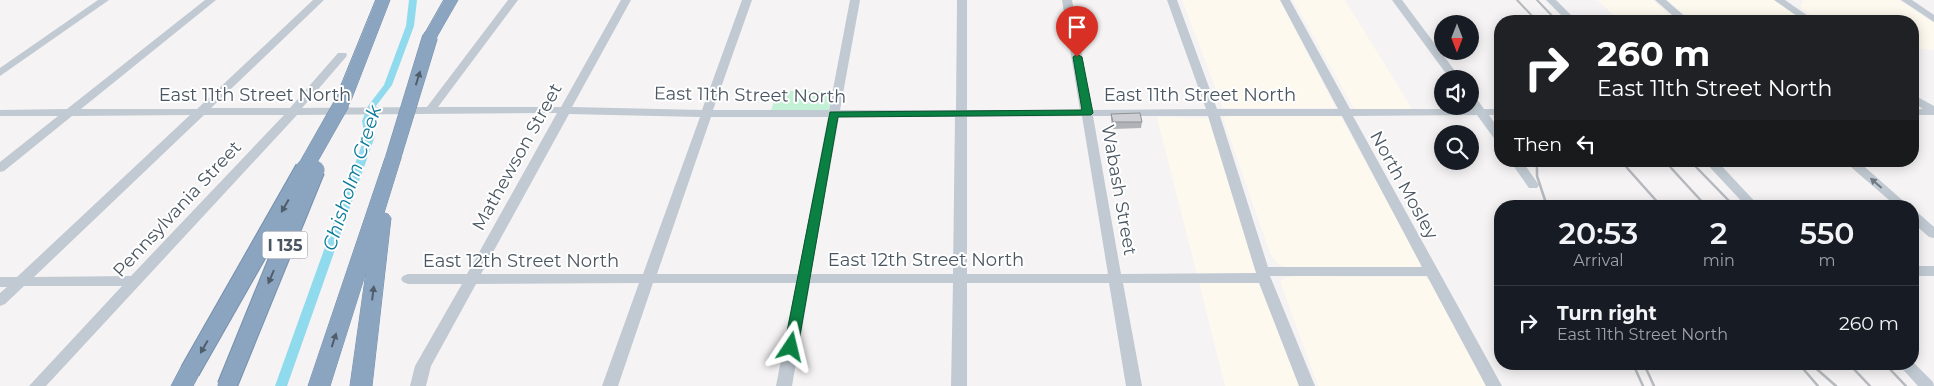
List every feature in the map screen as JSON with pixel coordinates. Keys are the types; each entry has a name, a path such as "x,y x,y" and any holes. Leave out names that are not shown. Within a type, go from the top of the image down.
{"highway":[{"path":"360,56 365,27 374,0"},
{"name":"I 135","path":"227,386 341,108 383,0"},
{"path":"319,386 442,0"},
{"path":"430,37 451,0"},
{"path":"186,378 341,108"},
{"path":"361,386 383,204 393,158"}],"street":[{"path":"0,73 104,0"},
{"path":"0,168 212,0"},
{"path":"0,302 319,0"},
{"path":"430,111 512,0"},
{"name":"Mathewson Street","path":"418,386 423,366 626,0"},
{"path":"610,386 747,0"},
{"path":"784,386 855,0"},
{"path":"960,386 962,0"},
{"name":"Wabash Street","path":"1067,0 1117,278 1134,386"},
{"path":"1172,0 1213,113 1263,275 1307,386"},
{"name":"North Mosley","path":"1285,0 1494,386"},
{"path":"1398,0 1449,70"},
{"path":"1551,0 1566,15"},
{"path":"1660,0 1678,15"},
{"path":"1779,0 1800,15"},
{"path":"1795,0 1795,7 1802,15"},
{"path":"1906,0 1934,18"},
{"name":"Pennsylvania Street","path":"37,386 293,112 342,55"},
{"path":"1919,102 1934,112"},
{"name":"East 11th Street North","path":"0,113 293,112 341,108 400,112 565,110 729,114 1494,112"},
{"path":"1479,109 1494,130"},
{"path":"1919,112 1934,112"},
{"path":"1520,167 1533,185"},
{"path":"1716,167 1748,200"},
{"path":"1857,167 1896,200"},
{"path":"1919,221 1934,234"},
{"name":"East 12th Street North","path":"408,280 1117,278 1431,271"},
{"path":"1919,271 1934,271"},
{"path":"0,282 134,281"},
{"path":"1912,370 1928,386"}],"shaded area":[{"path":"1182,0 1280,0 1336,108 1223,108"},
{"path":"1293,0 1345,0 1413,110 1356,109 1353,107"},
{"path":"1597,0 1653,0 1670,15 1613,15"},
{"path":"1667,0 1776,0 1796,15 1685,15"},
{"path":"1803,0 1899,0 1934,23 1934,50 1919,49 1919,15 1810,15 1802,9"},
{"path":"1229,115 1337,115 1341,117 1420,262 1420,266 1416,268 1289,269 1278,264 1270,253 1223,118"},
{"path":"1157,117 1209,118 1299,386 1225,386"},
{"path":"1293,276 1425,277 1430,281 1486,386 1318,386 1280,282 1284,278"}],"green space":[{"path":"777,91 832,91 829,109 827,111 771,111"}],"building":[{"path":"1140,113 1142,122 1113,122 1111,114"}],"waterway":[{"name":"Chisholm Creek","path":"281,386 370,136 367,121 372,106 388,85 410,26 413,0"}],"railway":[{"path":"1517,0 1531,15"},
{"path":"1537,0 1551,15"},
{"path":"1626,167 1629,170"},
{"path":"1670,167 1673,170"},
{"path":"1628,169 1656,200"},
{"path":"1672,169 1700,200"},
{"path":"1698,169 1728,200"},
{"path":"1537,170 1537,176 1545,200"},
{"path":"1636,370 1643,386"},
{"path":"1647,370 1654,386"},
{"path":"1804,370 1818,386"},
{"path":"1818,370 1836,386"},
{"path":"1855,370 1870,386"},
{"path":"1891,370 1906,386"}],"route":[{"path":"791,347 833,114 1088,113 1077,57"}]}
